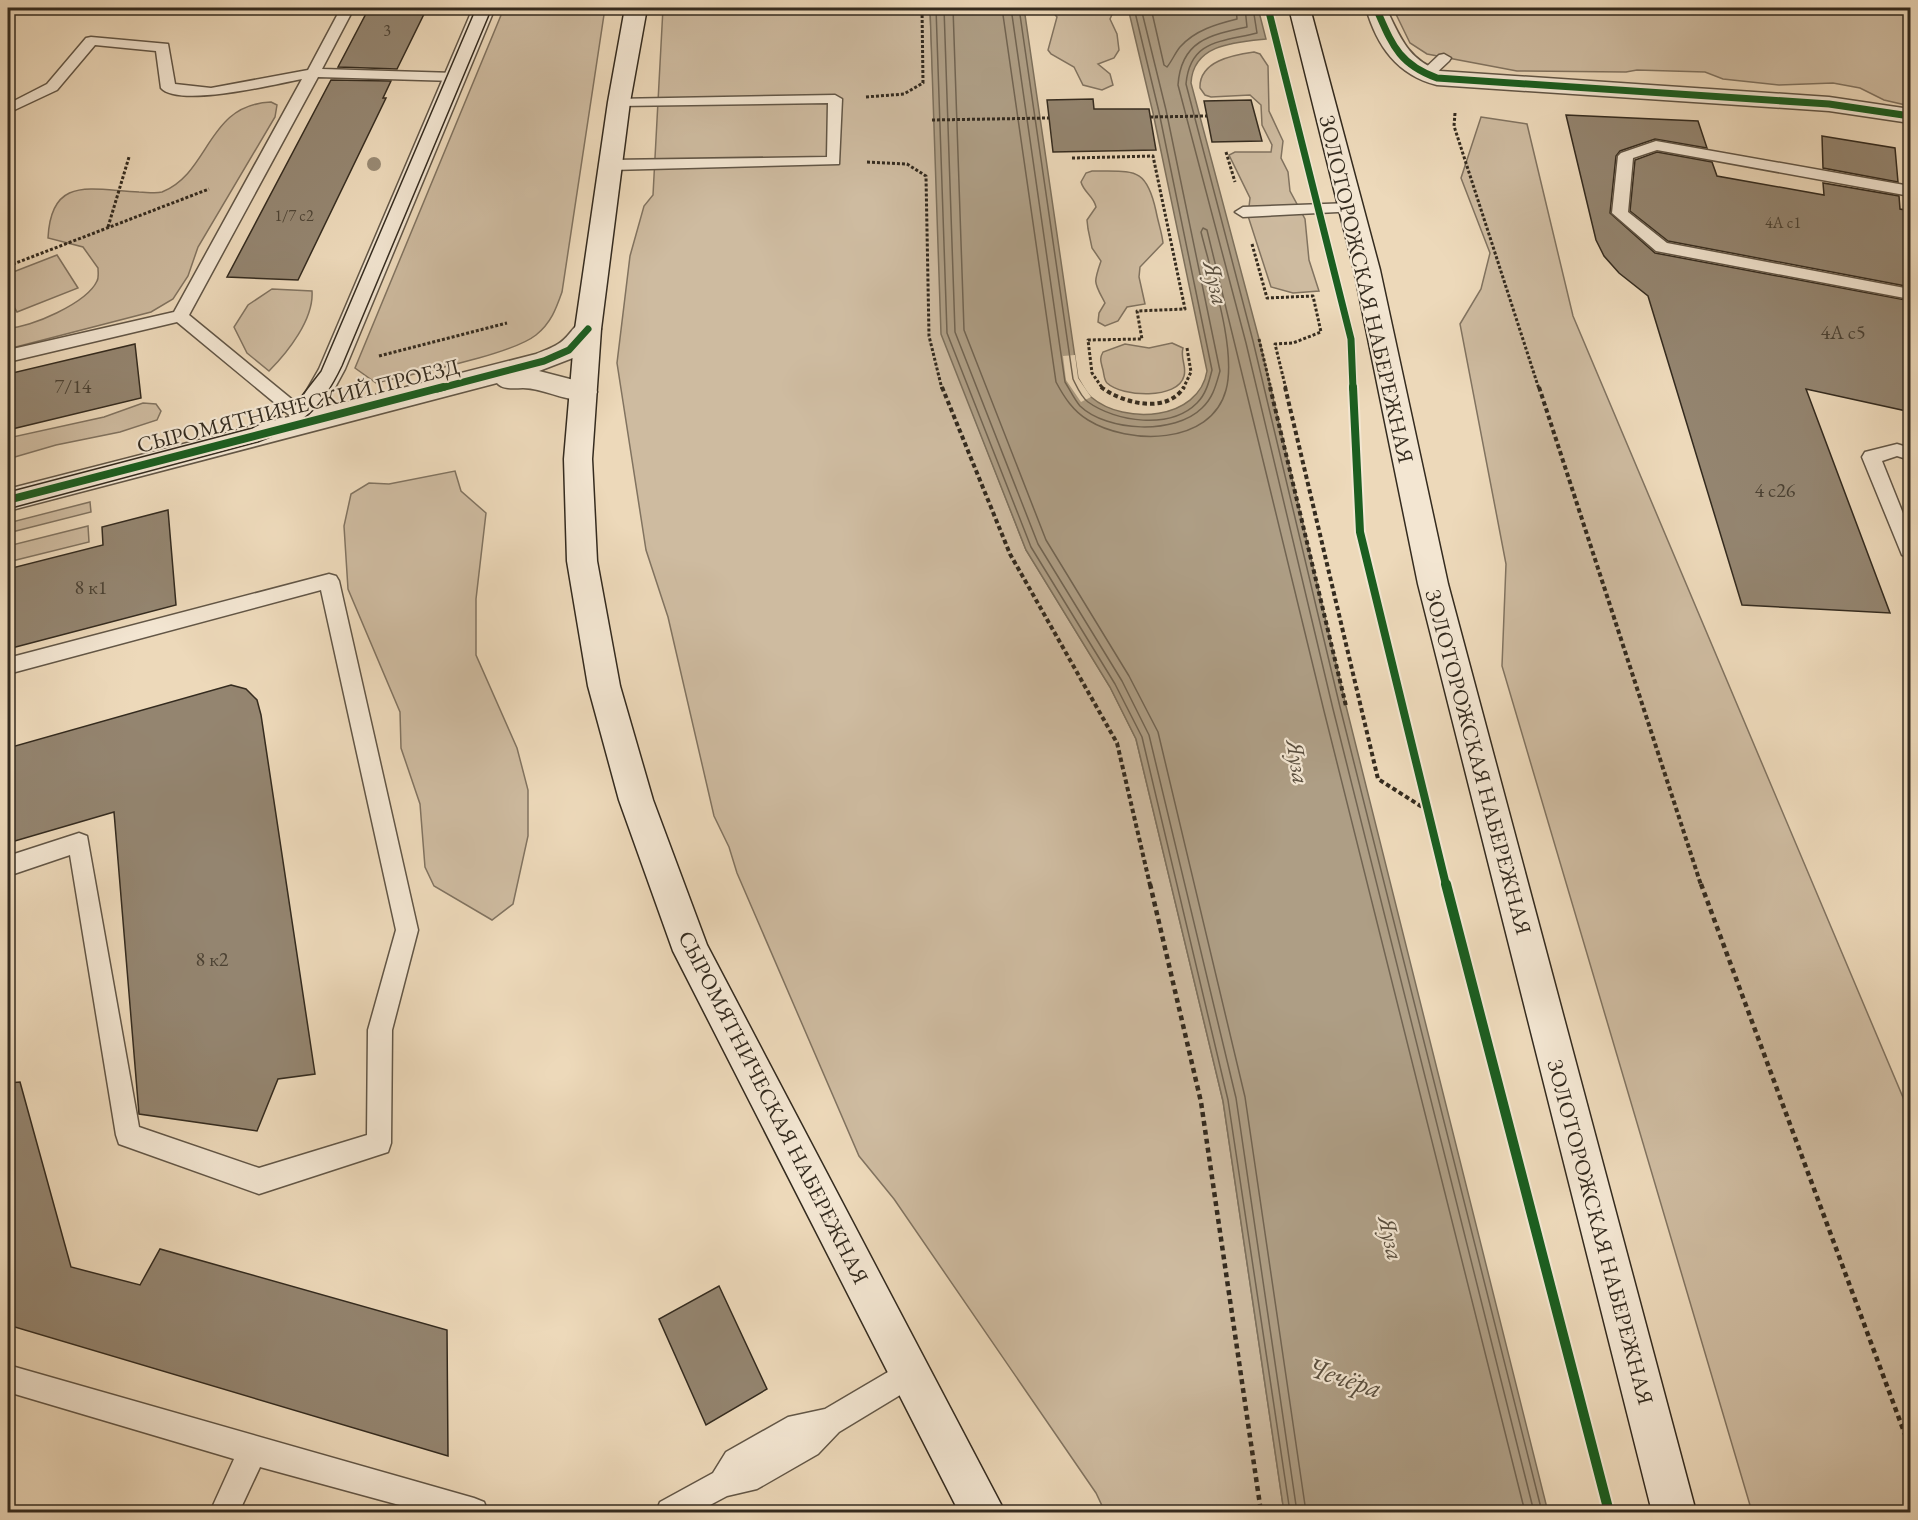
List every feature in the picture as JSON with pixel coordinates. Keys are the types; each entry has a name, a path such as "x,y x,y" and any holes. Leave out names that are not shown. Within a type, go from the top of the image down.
{"main road":[{"path":"303,421 332,369 484,8"},
{"name":"СЫРОМЯТНИЧЕСКАЯ НАБЕРЕЖНАЯ","path":"636,8 619,102 588,329 578,459 582,561 604,686 636,800 691,951 983,1512"},
{"name":"ЗОЛОТОРОЖСКАЯ НАБЕРЕЖНАЯ","path":"1299,8 1367,270 1433,585 1674,1512"},
{"path":"1376,8 1396,54 1405,65 1426,75 1457,81 1829,105 1911,117"},
{"name":"СЫРОМЯТНИЧЕСКИЙ ПРОЕЗД","path":"8,500 303,421 544,361 569,350 588,329"},
{"name":"СЫРОМЯТНИЧЕСКИЙ ПРОЕЗД","path":"476,379 532,379 583,392"}],"lane":[{"path":"8,356 180,316 348,8"},
{"path":"8,109 52,87 91,41 163,47 168,88 211,92 313,73 455,77"},
{"path":"1426,75 1444,58"},
{"path":"611,165 834,161 836,99 619,102"},
{"path":"1911,191 1656,145 1626,156 1620,213 1662,247 1911,294"},
{"path":"1243,212 1351,208"},
{"path":"180,316 303,421"},
{"path":"1909,550 1871,456 1897,450 1911,454"},
{"path":"8,666 220,602 329,581 407,930 380,1030 379,1143 259,1180 128,1136 79,843 8,866"},
{"path":"670,1512 723,1483 747,1479 779,1462 808,1444 829,1422 910,1373"},
{"path":"8,1379 474,1512"},
{"path":"224,1512 254,1451"}],"path":[{"path":"836,99 903,95 917,90 923,83 922,8"},
{"path":"1893,8 1911,11"},
{"path":"1457,81 1455,126 1716,931 1911,1448"},
{"path":"1150,117 1207,116"},
{"path":"932,120 1049,118"},
{"path":"1226,152 1267,298 1313,296 1321,332 1293,343 1275,344 1378,779 1427,810"},
{"path":"1072,158 1153,156 1185,309 1137,311 1142,339 1088,340 1093,377 1104,391 1122,400 1161,401 1183,389 1189,381 1191,370 1187,348"},
{"path":"108,228 129,157"},
{"path":"834,161 905,163 920,168 926,176 929,336 944,395 1010,554 1118,743 1201,1102 1261,1512"},
{"path":"8,266 260,170"},
{"path":"332,369 507,323"},
{"path":"1259,339 1346,706"}],"shaded area":[{"path":"504,8 605,8 562,292 546,326 523,342 484,357 376,383 355,368"},
{"path":"663,8 930,8 935,131 973,414 1026,550 1110,687 1136,739 1223,1101 1284,1512 1105,1512 1096,1493 894,1199 859,1156 737,873 729,847 714,816 668,617 646,550 617,363 630,256 644,206 653,195"},
{"path":"1049,8 1115,8 1110,19 1117,34 1119,50 1114,58 1098,64 1110,74 1113,85 1102,90 1083,85 1074,67 1051,54 1048,50 1057,17"},
{"path":"1393,8 1910,8 1910,106 1884,100 1860,88 1833,83 1779,85 1723,79 1705,72 1517,71 1427,54 1410,43"},
{"path":"1254,52 1260,54 1268,66 1269,111 1283,141 1281,158 1288,172 1290,191 1305,219 1309,260 1319,291 1293,293 1271,287 1248,216 1250,198 1229,155 1235,152 1271,152 1272,145 1262,125 1261,105 1250,95 1211,97 1205,95 1200,88 1205,71 1211,66 1227,58"},
{"path":"271,102 277,105 275,117 198,247 188,276 173,299 151,312 8,349 8,328 30,324 57,313 82,298 98,280 98,268 83,247 48,238 51,218 57,204 65,195 90,189 162,192 178,183 191,170 221,127 233,115 250,106"},
{"path":"1481,117 1527,124 1573,316 1910,1114 1910,1512 1752,1512 1502,666 1506,564 1460,324 1481,289 1490,253 1461,178"},
{"path":"1092,171 1128,172 1142,178 1148,185 1152,196 1163,243 1140,267 1139,277 1145,304 1127,307 1118,321 1105,326 1098,322 1099,313 1105,303 1096,283 1101,261 1092,248 1087,220 1096,207 1081,182 1086,173"},
{"path":"57,255 78,288 17,312 8,297 8,274"},
{"path":"272,289 312,291 312,302 298,334 269,371 247,353 234,327 248,305"},
{"path":"1172,343 1183,348 1185,373 1180,384 1172,389 1149,394 1136,393 1114,388 1106,382 1101,361 1103,352 1125,344 1149,348"},
{"path":"143,403 156,404 161,411 157,420 120,432 56,445 8,459 8,438 104,417"},
{"path":"455,471 461,491 486,513 476,599 476,655 517,748 528,790 528,836 513,904 492,920 434,886 425,867 420,804 401,748 400,712 348,589 344,526 351,494 369,483 389,484"},
{"path":"90,502 91,512 8,533 8,523"},
{"path":"88,526 89,542 8,562 8,546"}],"water":[{"path":"930,8 1024,8 1078,378 1089,395 1105,406 1122,412 1141,414 1159,413 1176,408 1190,400 1201,387 1207,371 1153,113 1128,8 1258,8 1266,39 1230,44 1208,53 1199,60 1191,83 1259,339 1346,706 1548,1512 1284,1512 1223,1101 1136,739 1110,687 1026,550 941,334"}],"pier":[{"path":"1075,355 1078,378 1091,397 1081,402 1066,380 1063,356"}],"building":[{"path":"369,8 427,8 397,69 338,67"},
{"path":"331,80 391,81 383,98 386,98 298,280 227,277"},
{"path":"1093,99 1094,109 1149,109 1156,150 1053,152 1047,100"},
{"path":"1251,100 1262,141 1212,142 1204,101"},
{"path":"1566,115 1698,121 1707,148 1655,139 1620,151 1616,156 1610,213 1655,253 1911,301 1911,412 1806,389 1890,613 1742,605 1648,296 1619,273 1604,256 1596,240"},
{"path":"1822,136 1895,148 1898,182 1823,168"},
{"path":"1657,152 1712,162 1717,176 1824,195 1823,183 1899,196 1900,209 1911,211 1911,287 1668,241 1630,211 1635,160"},
{"path":"135,344 141,398 8,430 8,374"},
{"path":"168,510 176,605 8,649 8,569 103,545 102,527"},
{"path":"231,685 246,689 257,700 261,715 315,1074 278,1079 257,1131 139,1114 114,812 8,843 8,748"},
{"path":"20,1082 71,1267 140,1285 160,1249 447,1330 448,1456 8,1325 8,1083"},
{"path":"719,1286 767,1389 706,1425 659,1319"}],"tram line":[{"path":"8,492 252,428 293,407 321,371 476,8"},
{"path":"8,509 258,442 299,422 318,405 342,366 492,8"}],"cycle path":[{"path":"1268,8 1351,339 1360,532 1427,810 1609,1512"},
{"path":"1376,8 1391,43 1403,60 1423,73 1437,78 1829,104 1910,116"},
{"path":"8,500 544,361 569,350 588,329"}],"water label":[{"name":"Яуза","path":"1216,283"},
{"name":"Яуза","path":"1298,762"},
{"name":"Яуза","path":"1391,1238"},
{"name":"Чечёра","path":"1345,1377"}]}
